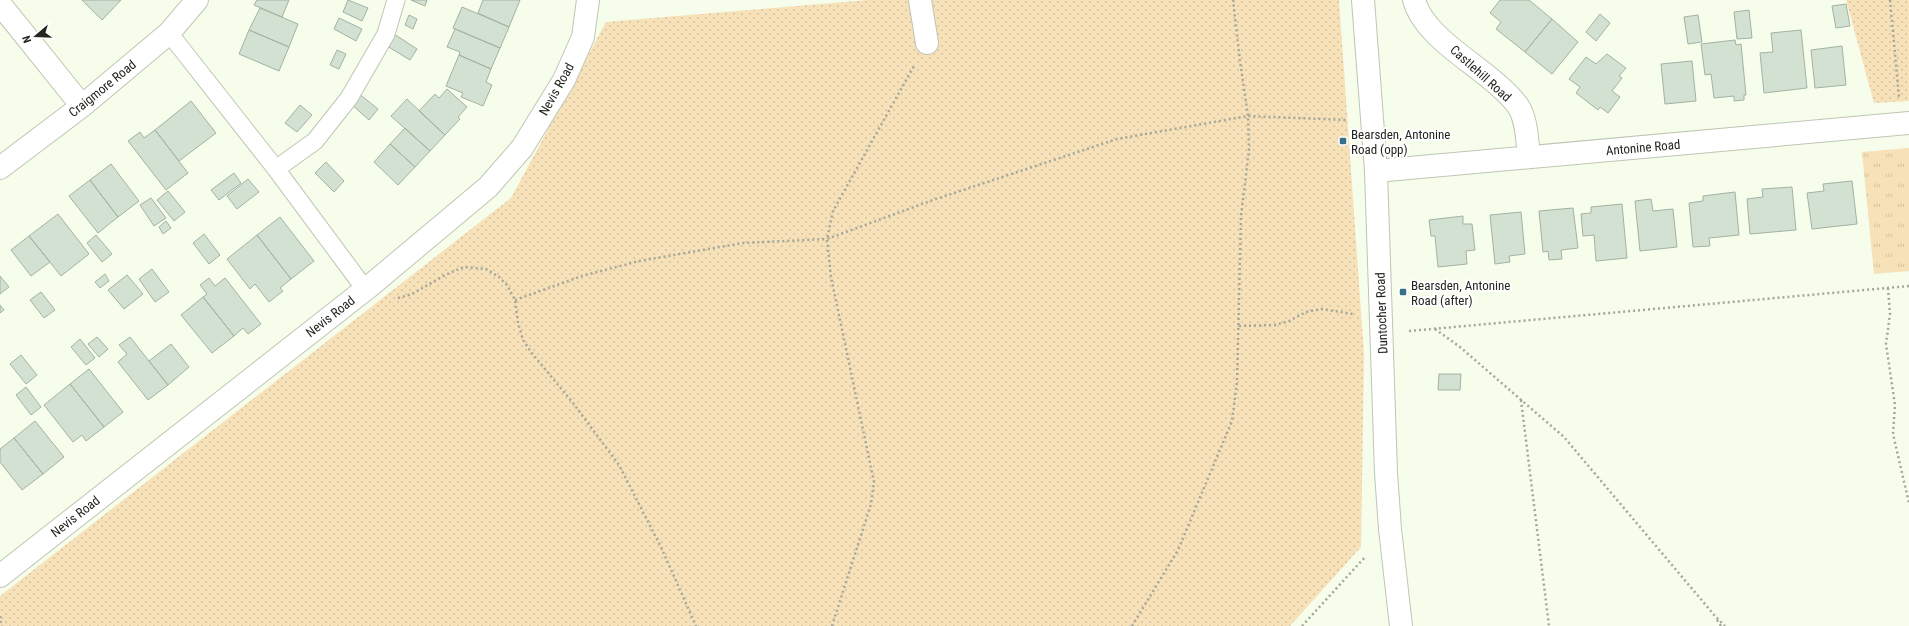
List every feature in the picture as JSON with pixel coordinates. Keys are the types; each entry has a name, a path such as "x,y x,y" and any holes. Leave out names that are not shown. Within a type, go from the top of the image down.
{"street":[{"name":"Craigmore Road","path":"0,168 82,106 169,33 197,0"},
{"name":"Nevis Road","path":"0,576 368,287 488,187 522,148 564,80 583,37 588,0"},
{"path":"920,0 927,43"},
{"name":"Duntocher Road","path":"1362,0 1376,171 1386,473 1390,530 1401,626"},
{"name":"Castlehill Road","path":"1414,0 1416,7 1427,26 1499,87 1518,107 1525,126 1529,156"},
{"path":"0,4 82,106"},
{"name":"Antonine Road","path":"1376,171 1529,156 1905,124"}],"lane":[{"path":"276,169 315,141 349,98 386,34 396,0"},
{"path":"169,33 368,287"}],"path":[{"path":"1132,626 1178,550 1232,421 1237,382 1241,216 1249,150 1248,116 1233,0"},
{"path":"1890,0 1905,124"},
{"path":"832,626 871,504 874,482 831,278 828,239 833,211 927,43"},
{"path":"516,300 582,276 646,260 743,243 828,239 933,200 1117,139 1248,116 1373,122"},
{"path":"368,287 399,298 412,294 445,275 464,267 486,269 500,277 516,300 518,323 522,340 573,403 619,465 661,547 696,626"},
{"path":"1239,326 1275,326 1289,321 1306,312 1321,309 1382,325 1434,328 1909,286"},
{"path":"1888,288 1890,314 1886,344 1895,406 1893,434 1909,503"},
{"path":"1434,328 1460,347 1564,437 1715,616 1726,626"},
{"path":"1521,400 1550,626"},
{"path":"1302,626 1390,530"},
{"path":"0,616 1,626"},
{"path":"1715,616 1721,626"}],"green space":[{"path":"868,0 1339,0 1364,355 1361,547 1290,626 0,626 0,596 511,198 606,22"},
{"path":"1846,0 1909,0 1909,101 1874,103"},
{"path":"1909,148 1909,271 1874,274 1862,152"}],"building":[{"path":"82,0 121,0 102,20"},
{"path":"257,0 289,0 282,17 254,5"},
{"path":"348,0 368,8 362,21 343,12"},
{"path":"411,0 427,0 425,6"},
{"path":"483,0 520,0 509,27 478,13"},
{"path":"1500,0 1529,0 1552,19 1525,52 1496,29 1501,22 1490,13"},
{"path":"1846,4 1850,26 1836,28 1832,6"},
{"path":"462,7 509,27 500,48 453,28"},
{"path":"260,8 298,24 289,47 249,30"},
{"path":"1749,10 1752,38 1737,39 1734,12"},
{"path":"1600,14 1610,23 1596,41 1586,32"},
{"path":"409,15 417,19 413,29 405,25"},
{"path":"1698,15 1702,42 1688,44 1684,17"},
{"path":"339,18 362,29 356,41 334,29"},
{"path":"1552,19 1578,42 1552,74 1525,52"},
{"path":"455,29 500,48 491,69 459,55 460,52 447,47"},
{"path":"249,30 289,47 279,71 239,54"},
{"path":"1801,30 1807,88 1764,93 1760,53 1773,52 1771,33"},
{"path":"394,34 417,49 410,60 387,46"},
{"path":"1735,40 1736,45 1741,44 1746,95 1744,95 1744,100 1734,101 1734,96 1714,98 1711,74 1705,75 1701,44"},
{"path":"1842,46 1846,85 1815,88 1811,50"},
{"path":"337,50 346,54 339,69 330,65"},
{"path":"1607,54 1626,68 1619,76 1622,78 1612,91 1620,97 1608,113 1600,107 1598,110 1576,93 1580,87 1569,79 1586,57 1596,64"},
{"path":"459,55 491,69 486,82 492,85 483,106 461,97 463,93 446,86"},
{"path":"1692,61 1696,101 1665,104 1661,64"},
{"path":"447,89 467,107 458,117 460,119 445,135 419,111 435,94 439,98"},
{"path":"358,93 378,109 369,120 350,103"},
{"path":"407,99 445,135 430,151 391,116"},
{"path":"191,101 216,133 179,161 155,130"},
{"path":"300,105 312,115 297,132 285,123"},
{"path":"405,128 430,151 415,167 390,144"},
{"path":"155,130 188,173 166,190 128,141 140,132 144,138"},
{"path":"390,144 415,167 398,185 374,162"},
{"path":"326,162 344,181 334,192 315,173"},
{"path":"111,164 139,201 118,217 90,180"},
{"path":"234,173 241,183 219,200 211,190"},
{"path":"248,179 259,192 237,209 227,196"},
{"path":"90,180 118,217 98,233 69,196"},
{"path":"1852,181 1857,224 1812,229 1807,193 1824,191 1823,184"},
{"path":"1792,187 1796,230 1750,234 1747,199 1763,197 1762,189"},
{"path":"168,191 185,212 174,221 157,200"},
{"path":"1735,192 1739,235 1709,238 1710,246 1693,247 1689,203 1703,201 1703,196"},
{"path":"151,198 166,218 154,226 140,205"},
{"path":"1651,199 1653,211 1673,209 1677,247 1640,251 1635,201"},
{"path":"1622,204 1627,258 1596,261 1594,235 1583,236 1581,214 1591,213 1591,207"},
{"path":"1573,208 1578,248 1561,250 1562,259 1549,260 1548,251 1543,252 1539,211"},
{"path":"1521,212 1525,254 1509,256 1510,262 1495,264 1490,215"},
{"path":"58,214 89,254 61,276 29,236"},
{"path":"1463,216 1463,224 1472,224 1475,250 1466,251 1467,264 1438,267 1435,236 1431,236 1429,220"},
{"path":"280,217 314,261 291,279 257,235"},
{"path":"166,221 171,228 163,234 159,227"},
{"path":"204,234 220,255 209,264 193,243"},
{"path":"96,235 112,254 102,262 87,243"},
{"path":"257,235 291,279 280,288 283,291 269,302 255,284 250,289 227,259"},
{"path":"29,236 50,262 31,276 11,250"},
{"path":"152,269 169,292 155,302 139,279"},
{"path":"105,274 109,281 100,288 95,282"},
{"path":"127,275 143,294 124,309 108,290"},
{"path":"0,276 9,287 0,294"},
{"path":"209,278 215,286 225,278 261,324 248,334 243,328 234,336 203,297 207,294 200,285"},
{"path":"41,292 55,310 44,318 30,300"},
{"path":"203,297 234,336 212,353 181,315"},
{"path":"0,305 4,310 0,313"},
{"path":"97,337 108,349 99,357 88,344"},
{"path":"130,337 168,385 148,400 118,362 127,354 119,345"},
{"path":"80,339 95,358 86,365 71,347"},
{"path":"171,344 189,367 168,385 149,361"},
{"path":"21,355 37,375 26,384 10,364"},
{"path":"89,369 123,412 104,427 70,384"},
{"path":"1439,374 1461,374 1460,390 1438,390"},
{"path":"70,384 104,427 86,441 82,435 73,442 44,405"},
{"path":"26,387 41,407 31,415 16,395"},
{"path":"35,421 64,457 43,474 14,438"},
{"path":"14,438 43,474 22,490 0,462 0,449"}],"place":[{"name":"Bearsden, Antonine Road (opp)","path":"1343,141"},
{"name":"Bearsden, Antonine Road (after)","path":"1403,292"}]}
